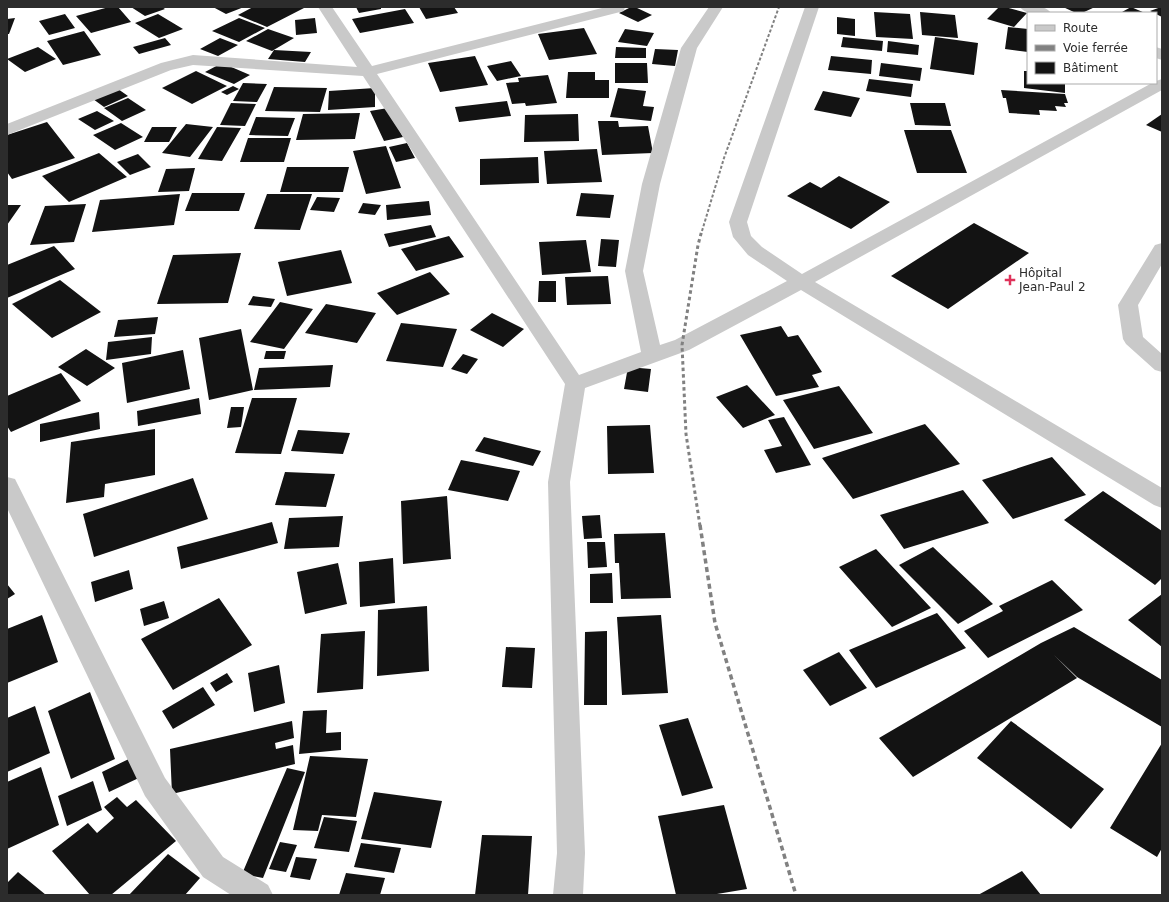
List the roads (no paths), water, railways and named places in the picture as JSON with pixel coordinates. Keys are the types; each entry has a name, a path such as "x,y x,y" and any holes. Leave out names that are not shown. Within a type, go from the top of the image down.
{"street":[{"path":"325,7 575,384 559,482 571,853 568,895"},
{"path":"652,355 634,271 651,184 689,48 716,7"},
{"path":"812,7 738,222 742,237 755,250 801,282 1162,499"},
{"path":"1026,7 1041,12"},
{"path":"7,130 166,66 193,60 367,72 619,8"},
{"path":"575,384 682,345 801,282 1162,84"},
{"path":"1162,249 1128,305 1133,339 1162,365"},
{"path":"7,485 155,787 213,867 258,895"}],"railway":[{"path":"702,231 724,158 779,7"},
{"path":"700,526 686,434 682,345 698,245 702,230"},
{"path":"700,525 715,623 796,895"}],"place":[{"name":"Hôpital Jean-Paul 2","path":"1010,280"}]}
